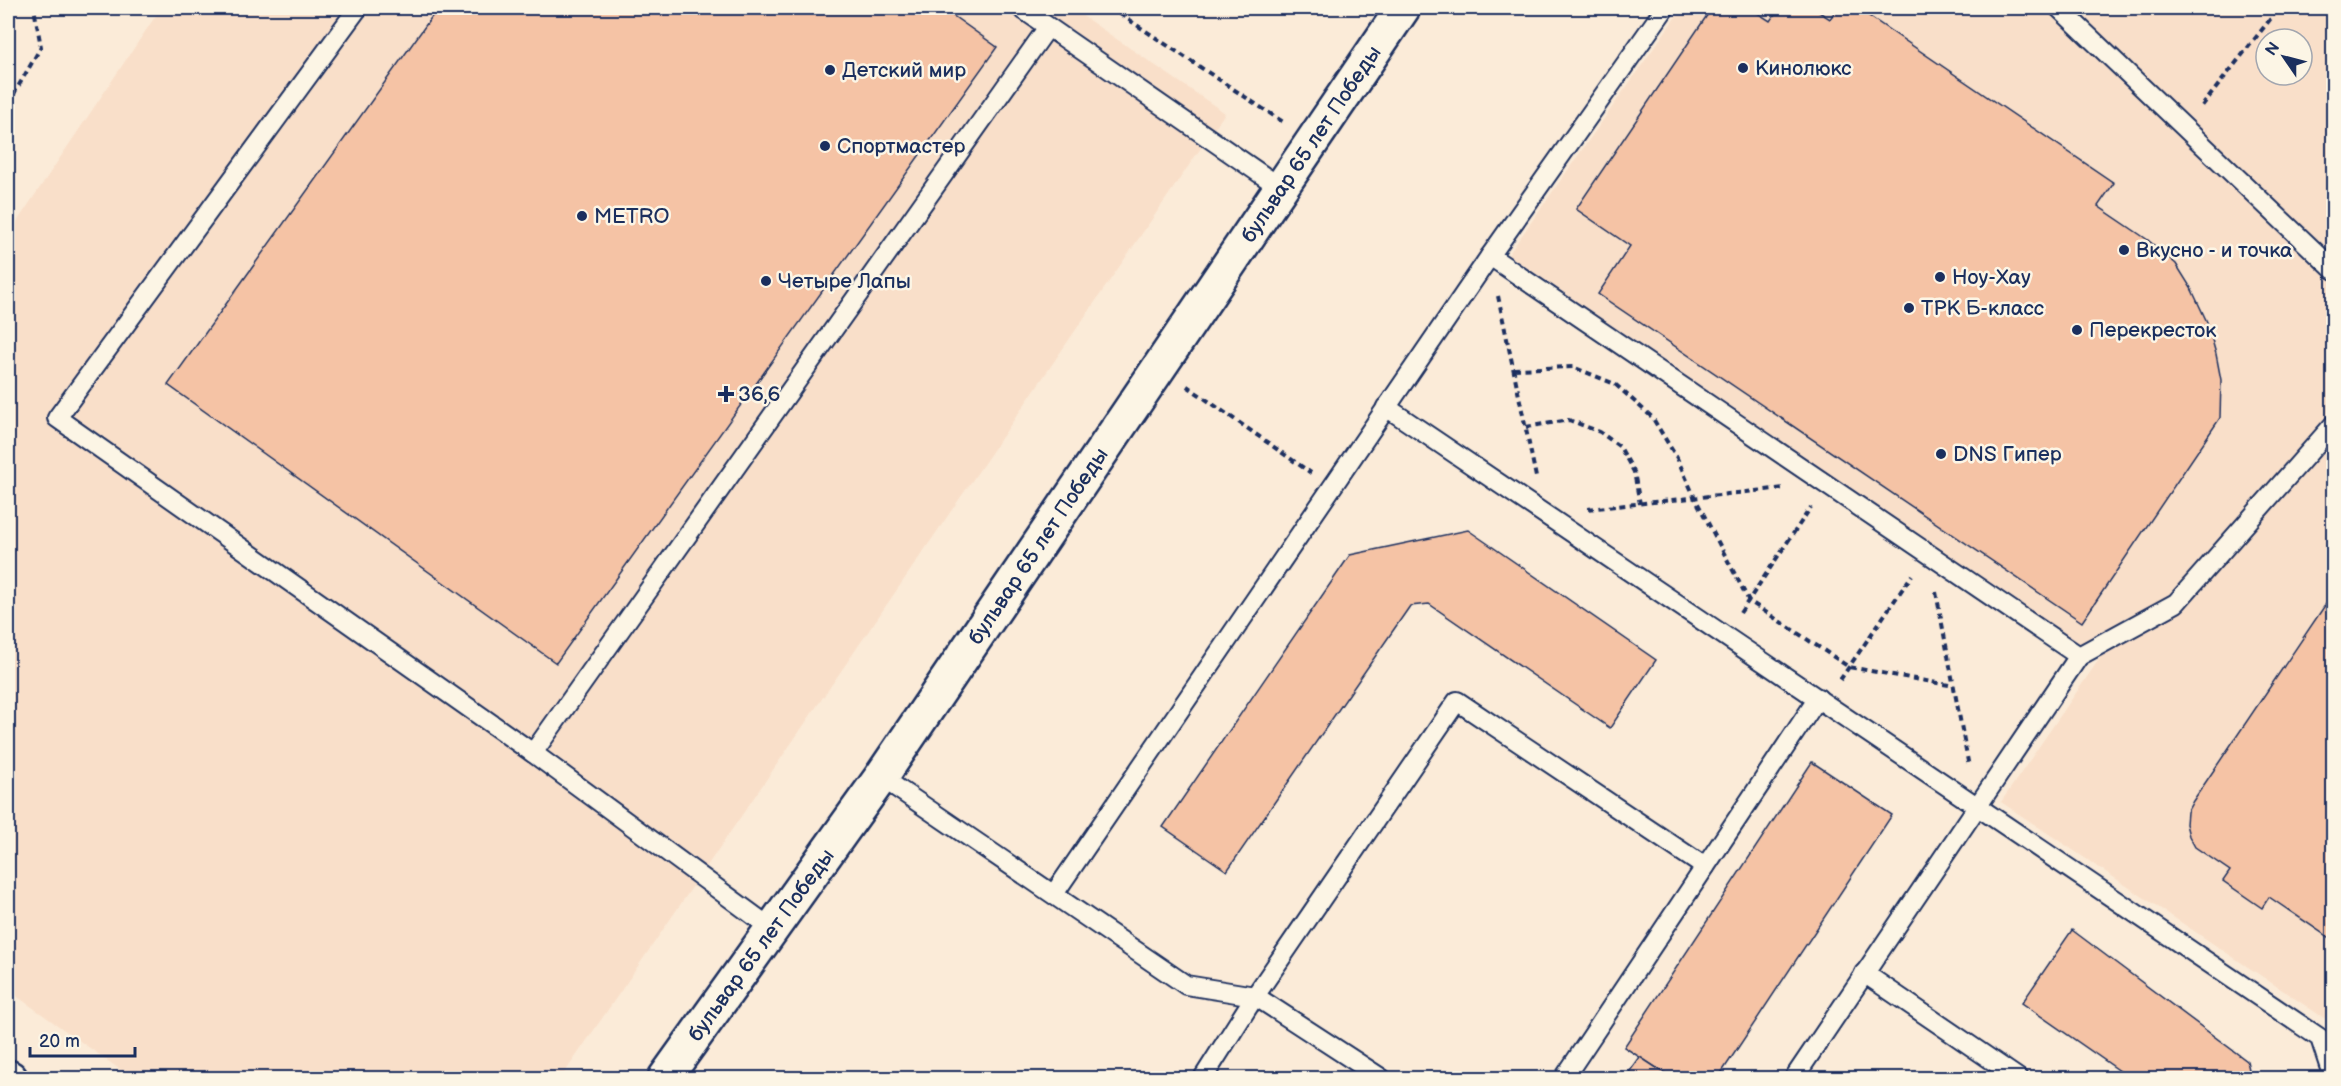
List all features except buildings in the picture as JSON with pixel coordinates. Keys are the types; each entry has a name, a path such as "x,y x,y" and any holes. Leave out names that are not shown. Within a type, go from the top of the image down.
{"street":[{"name":"бульвар 65 лет Победы","path":"665,1078 881,777 1403,8"}],"lane":[{"path":"358,8 57,418 533,753 772,929"},
{"path":"1021,8 1281,188"},
{"path":"1054,894 1490,256 1665,8"},
{"path":"2060,8 2334,270"},
{"path":"533,753 1048,27"},
{"path":"1490,256 2079,656"},
{"path":"1386,407 2320,1038 2333,1078"},
{"path":"1794,1078 2079,656 2176,603 2334,424"},
{"path":"1203,1078 1255,996 1457,701 1705,867"},
{"path":"1564,1078 1705,867 1821,701"},
{"path":"881,777 1186,985 1255,996 1381,1078"},
{"path":"1864,973 2018,1078"}],"path":[{"path":"8,104 41,46 34,8"},
{"path":"1111,8 1312,142"},
{"path":"2184,128 2279,8"},
{"path":"1490,256 1544,514 1826,484"},
{"path":"1160,367 1332,487"},
{"path":"1514,369 1573,368 1615,384 1652,417 1677,458 1695,498 1749,601 1849,667 1954,686"},
{"path":"1526,427 1569,420 1600,432 1620,447 1634,472 1640,504"},
{"path":"1724,636 1826,484"},
{"path":"1821,701 1849,667 1928,552"},
{"path":"1928,552 1976,806"}],"shaded area":[{"path":"161,8 1071,8 1225,113 561,1078 132,1078 8,990 8,235"},
{"path":"1682,8 2333,8 2333,1024 2001,802 2100,658 1508,255"}],"place":[{"name":"Кинолюкс","path":"1743,68"},
{"name":"Детский мир","path":"830,70"},
{"name":"Спортмастер","path":"825,146"},
{"name":"METRO","path":"582,216"},
{"name":"Вкусно - и точка","path":"2124,250"},
{"name":"Ноу-Хау","path":"1940,277"},
{"name":"Четыре Лапы","path":"766,281"},
{"name":"ТРК Б-класс","path":"1909,308"},
{"name":"Перекресток","path":"2077,330"},
{"name":"36,6","path":"726,394"},
{"name":"DNS Гипер","path":"1941,454"}]}
